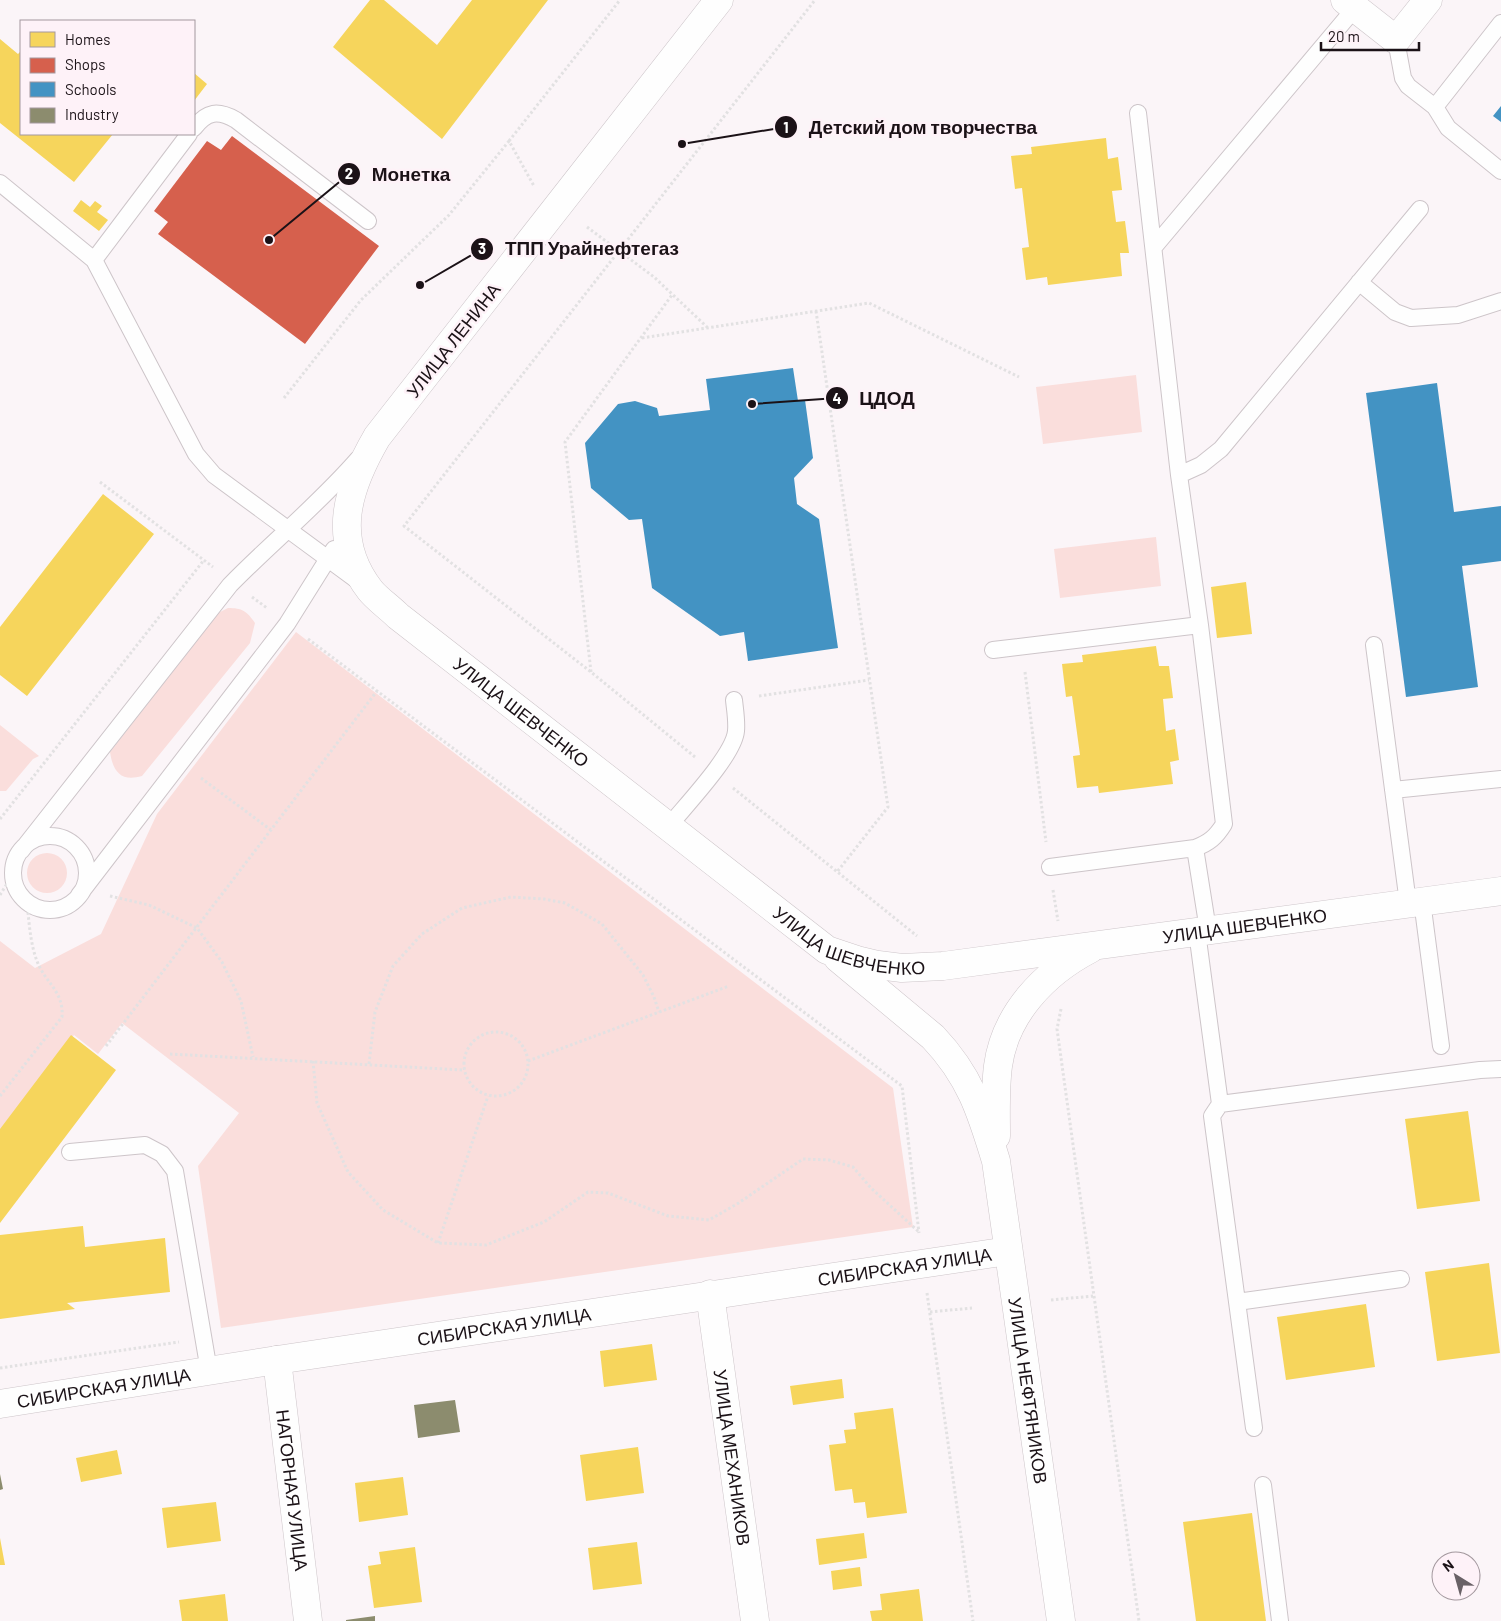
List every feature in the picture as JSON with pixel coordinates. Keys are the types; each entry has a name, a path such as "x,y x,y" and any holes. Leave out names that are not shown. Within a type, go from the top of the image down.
{"main road":[{"name":"УЛИЦА ЛЕНИНА","path":"346,530 348,502 361,465 378,437 719,0"},
{"path":"1350,4 1396,40 1428,0"},
{"name":"УЛИЦА ШЕВЧЕНКО","path":"346,530 354,564 370,590 398,616 827,950 857,960 902,968 942,966 1501,891"},
{"name":"УЛИЦА НЕФТЯНИКОВ","path":"1061,1621 996,1161 998,1067 1009,1028 1026,1000 1044,981 1064,965 1098,945"},
{"name":"УЛИЦА НЕФТЯНИКОВ","path":"827,950 933,1037 946,1051 971,1090 982,1114 996,1161"},
{"name":"СИБИРСКАЯ УЛИЦА","path":"0,1404 710,1294 1008,1251"},
{"name":"УЛИЦА МЕХАНИКОВ","path":"710,1294 755,1621"},
{"name":"НАГОРНАЯ УЛИЦА","path":"277,1360 308,1621"}],"lane":[{"path":"1154,247 1350,4"},
{"path":"1435,107 1501,23"},
{"path":"1396,40 1403,78 1408,86 1435,107 1448,128 1501,171"},
{"path":"1050,867 1194,848 1216,836 1224,824 1200,625 1179,475 1138,113"},
{"path":"195,127 206,115 226,114 368,221"},
{"path":"94,260 188,135"},
{"path":"0,183 94,260 196,454 214,475 370,590"},
{"path":"1179,475 1202,465 1221,448 1420,209"},
{"path":"1359,282 1395,312 1411,318 1458,315 1501,301"},
{"path":"346,530 288,624 79,895 68,905 55,910 40,909 27,902 18,892 13,878 14,864 20,851 232,582 320,500 378,437"},
{"path":"993,650 1200,625"},
{"path":"1374,645 1393,790 1441,1046"},
{"path":"669,826 729,750 736,732 734,700"},
{"path":"1393,790 1501,779"},
{"path":"20,851 31,841 45,836 59,837 72,843 82,854 87,868 86,882 79,895"},
{"path":"1194,848 1220,1104 1212,1116 1254,1428"},
{"path":"1220,1104 1501,1068"},
{"path":"70,1152 145,1146 162,1154 175,1171 209,1371"},
{"path":"1237,1302 1401,1279"},
{"path":"1263,1485 1280,1621"}],"path":[{"path":"284,398 361,300 449,216 620,0"},
{"path":"815,0 404,526 591,672 920,939"},
{"path":"509,141 535,189"},
{"path":"587,227 654,277 708,328"},
{"path":"591,672 565,442 672,295"},
{"path":"642,338 869,303 1019,377"},
{"path":"816,311 888,808 837,872"},
{"path":"100,482 902,1086 923,1264 973,1621"},
{"path":"0,819 204,560"},
{"path":"1022,647 1059,927"},
{"path":"734,700 869,680"},
{"path":"106,1046 376,691"},
{"path":"181,763 271,830"},
{"path":"0,895 13,872"},
{"path":"79,895 92,893 149,905 196,928 222,962 241,1000 253,1057"},
{"path":"369,1064 374,1012 393,966 422,934 462,908 511,897 544,899 565,903 602,924 643,974 654,996 659,1012"},
{"path":"0,1096 62,1017 62,1007 58,993 46,978 37,961 27,902"},
{"path":"528,1061 729,986"},
{"path":"1063,1003 1057,1028 1139,1621"},
{"path":"490,1032 510,1035 519,1042 525,1051 528,1061 527,1072 523,1082 515,1090 495,1097 488,1096 474,1089 467,1081 463,1070 466,1050 480,1035 490,1032"},
{"path":"170,1054 253,1057 463,1070"},
{"path":"313,1061 317,1103 348,1172 383,1210 438,1243 486,1245 544,1222 588,1192 608,1193 668,1216 709,1220 737,1204 802,1159 828,1160 853,1167 871,1188 919,1233"},
{"path":"438,1243 488,1096"},
{"path":"1051,1300 1093,1296"},
{"path":"930,1312 972,1308"}],"shaded area":[{"path":"1136,375 1142,432 1043,444 1036,387"},
{"path":"1156,537 1161,586 1060,598 1054,549"},
{"path":"228,608 244,611 255,623 250,643 142,776 129,778 119,774 113,765 110,752 218,613"},
{"path":"296,632 893,1088 913,1227 221,1328 198,1166 239,1113 122,1023 98,1054 74,1035 0,1131 0,941 35,968 101,934 157,814"},
{"path":"0,725 39,756 33,759 6,791 0,791"},
{"path":"47,853 61,859 67,873 61,887 47,893 33,887 27,873 33,859"}],"building: Homes":[{"path":"370,0 384,0 437,45 472,0 548,0 442,139 333,47"},
{"path":"0,39 18,54 20,52 20,135 112,135 74,182 0,123"},
{"path":"195,74 207,84 195,100"},
{"path":"1106,138 1108,159 1118,157 1122,190 1112,191 1116,222 1125,221 1129,253 1120,253 1122,276 1048,285 1047,277 1026,280 1022,248 1029,247 1022,188 1015,189 1011,156 1032,154 1031,147"},
{"path":"81,200 90,207 95,201 102,206 97,212 108,220 99,231 73,211"},
{"path":"103,494 154,534 27,696 0,675 0,627"},
{"path":"1246,582 1252,634 1217,638 1211,587"},
{"path":"1156,646 1159,666 1169,666 1173,698 1163,699 1166,731 1175,729 1179,760 1170,762 1173,784 1099,793 1098,786 1077,788 1073,756 1080,755 1072,696 1066,697 1062,664 1083,662 1082,655"},
{"path":"71,1035 116,1070 0,1223 0,1129"},
{"path":"1468,1111 1480,1201 1417,1209 1405,1119"},
{"path":"83,1226 85,1247 165,1238 170,1292 67,1303 75,1309 0,1319 0,1235"},
{"path":"1489,1263 1500,1353 1437,1361 1425,1272"},
{"path":"1366,1304 1375,1367 1286,1380 1277,1317"},
{"path":"652,1344 657,1380 604,1387 600,1351"},
{"path":"842,1379 844,1398 793,1405 790,1386"},
{"path":"893,1408 907,1513 867,1518 865,1502 854,1503 852,1489 835,1491 829,1445 846,1443 844,1430 856,1429 854,1413"},
{"path":"638,1447 644,1493 586,1501 580,1455"},
{"path":"117,1450 122,1474 81,1482 76,1458"},
{"path":"403,1477 408,1515 359,1522 355,1483"},
{"path":"216,1502 221,1541 167,1548 162,1508"},
{"path":"1252,1513 1266,1621 1196,1621 1183,1522"},
{"path":"864,1533 867,1558 819,1565 816,1539"},
{"path":"0,1538 5,1565 0,1565"},
{"path":"637,1542 642,1584 593,1590 588,1548"},
{"path":"415,1547 422,1602 374,1608 368,1566 381,1564 379,1552"},
{"path":"860,1567 862,1586 833,1590 831,1571"},
{"path":"919,1589 923,1621 872,1621 870,1611 882,1610 880,1594"},
{"path":"225,1594 228,1621 182,1621 179,1600"}],"building: Shops":[{"path":"232,136 379,246 305,344 158,234 168,222 154,211 207,141 221,150"}],"building: Schools":[{"path":"1501,106 1501,122 1493,116"},
{"path":"793,368 798,401 805,400 813,458 794,478 797,504 819,519 838,648 748,661 744,632 720,636 652,588 642,519 629,520 591,488 585,443 618,404 635,401 657,408 659,416 710,410 706,379"},
{"path":"1437,383 1454,512 1501,506 1501,561 1462,566 1478,687 1406,697 1366,393"}],"building: Industry":[{"path":"455,1400 460,1432 418,1438 414,1405"},
{"path":"0,1474 3,1489 0,1490"},
{"path":"375,1616 375,1621 346,1621 346,1620"}],"place":[{"name":"Детский дом творчества","path":"682,144"},
{"name":"Монетка","path":"269,240"},
{"name":"ТПП Урайнефтегаз","path":"420,285"},
{"name":"ЦДОД","path":"752,404"}]}
